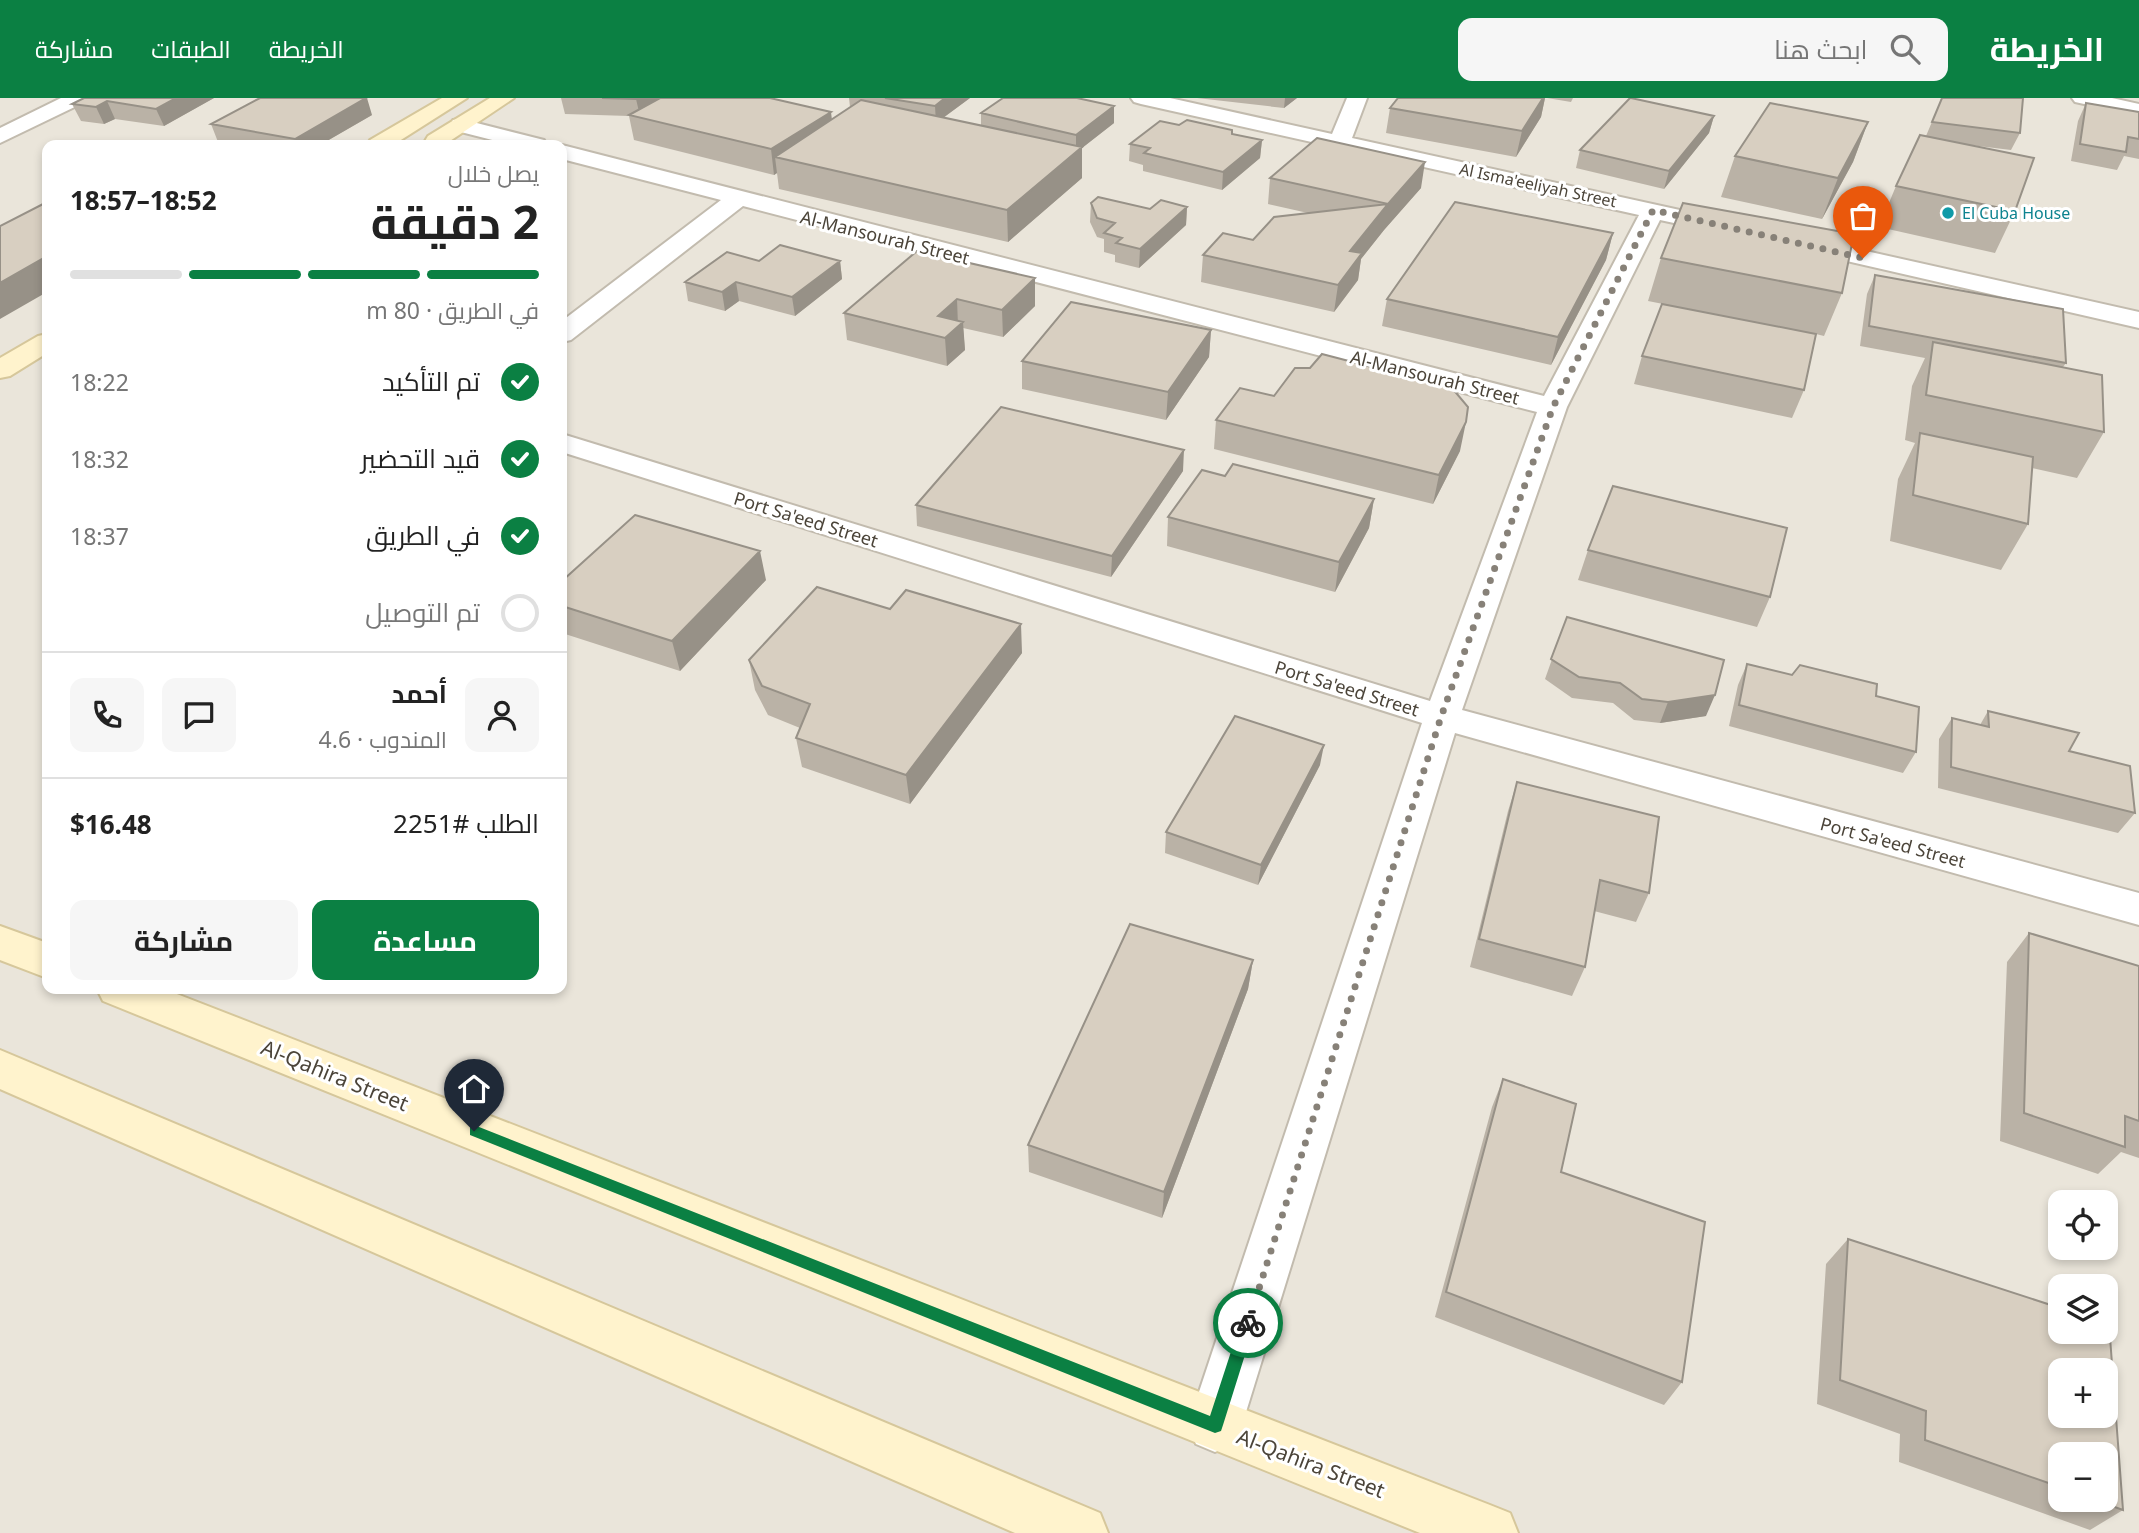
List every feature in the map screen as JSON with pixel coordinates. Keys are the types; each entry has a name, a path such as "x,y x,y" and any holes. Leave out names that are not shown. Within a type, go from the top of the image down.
{"main road":[{"path":"386,140 457,98"},
{"path":"436,140 504,98"},
{"path":"7,370 42,346"},
{"path":"7,370 42,371"},
{"path":"0,942 42,959"},
{"name":"Al-Qahira Street","path":"131,994 1490,1533"},
{"path":"0,1069 1080,1533"}],"street":[{"path":"0,136 78,98"},
{"name":"Al Isma'eeliyah Street","path":"1141,98 2139,320"},
{"path":"1339,142 1357,98"},
{"path":"2081,98 2139,110"},
{"path":"461,125 517,140"},
{"name":"Al-Mansourah Street","path":"567,153 1553,407"},
{"path":"567,330 737,199"},
{"path":"1215,1425 1441,717 1553,407 1653,210"},
{"name":"Port Sa'eed Street","path":"567,445 1441,717 2139,909"}],"shaded area":[{"path":"0,98 2139,98 2139,1533 0,1533"}],"building":[{"path":"84,98 176,98 156,109 107,101 96,107 72,104"},
{"path":"260,98 366,98 295,139 211,124"},
{"path":"660,98 770,98 831,112 771,149 629,115"},
{"path":"885,98 945,98 935,106"},
{"path":"1003,98 1077,98 1114,106 1076,135 981,113"},
{"path":"1398,98 1543,98 1522,131 1390,108"},
{"path":"1630,98 1714,116 1669,171 1580,150"},
{"path":"1942,98 2023,98 2020,133 1932,122"},
{"path":"861,100 1082,147 1007,210 775,157"},
{"path":"1770,103 1868,122 1838,178 1735,156"},
{"path":"2086,103 2139,112 2139,139 2128,137 2126,152 2080,144"},
{"path":"1187,120 1262,140 1223,172 1144,153 1150,148 1130,144 1160,121 1179,125"},
{"path":"1920,135 2034,158 2015,211 1896,186"},
{"path":"1317,138 1425,162 1388,204 1270,178"},
{"path":"1098,197 1150,209 1161,200 1187,207 1140,249 1116,243 1122,238 1104,233 1115,223 1097,218 1091,203"},
{"path":"1455,202 1613,233 1558,337 1387,299"},
{"path":"1683,203 1854,234 1842,293 1661,258"},
{"path":"1388,204 1350,251 1362,253 1338,285 1203,255 1223,233 1253,240 1274,217"},
{"path":"42,205 42,259 0,283 0,226"},
{"path":"780,245 840,261 792,297 736,282 722,292 685,282 727,252 759,261"},
{"path":"917,251 1035,278 1002,310 957,299 938,316 963,322 945,338 844,313"},
{"path":"1875,275 2063,309 2066,363 1869,326"},
{"path":"1071,302 1211,330 1168,392 1022,361"},
{"path":"1662,304 1816,334 1804,390 1642,356"},
{"path":"1933,342 2102,375 2104,432 1926,395"},
{"path":"1322,354 1452,388 1468,407 1466,422 1439,475 1216,420 1240,388 1274,396 1295,368 1310,368"},
{"path":"1001,407 1184,450 1112,556 916,505"},
{"path":"1920,433 2033,457 2028,524 1913,495"},
{"path":"1233,464 1374,499 1339,562 1168,517 1202,470 1225,476"},
{"path":"1613,486 1787,528 1770,597 1588,550"},
{"path":"635,515 760,551 672,641 567,608 567,576"},
{"path":"817,587 890,609 906,590 1021,624 906,775 796,738 810,704 762,686 749,660"},
{"path":"1567,617 1724,660 1715,695 1668,702 1642,699 1620,683 1579,677 1551,659"},
{"path":"1747,664 1792,675 1800,665 1877,684 1876,696 1919,707 1916,752 1739,705"},
{"path":"1988,711 2079,733 2069,751 2130,766 2135,813 1951,767 1952,718 1989,727"},
{"path":"1235,716 1324,745 1261,865 1166,832"},
{"path":"1517,782 1659,817 1649,893 1600,880 1585,967 1479,939"},
{"path":"1130,924 1253,960 1164,1192 1028,1145"},
{"path":"2029,933 2139,966 2139,1121 2125,1116 2125,1147 2024,1113"},
{"path":"1503,1079 1576,1104 1561,1172 1705,1222 1682,1382 1446,1292"},
{"path":"1848,1239 2048,1304 2048,1344 2111,1344 2112,1358 2048,1358 2048,1428 2117,1428 2118,1442 2048,1442 2048,1483 1925,1440 1926,1411 1840,1380"},
{"path":"2118,1444 2123,1510 2118,1508"}],"way so far":[{"path":"1248,1323 1441,717 1553,407 1653,210 1863,258"}],"place":[{"name":"El Cuba House","path":"1948,213"}],"route":[{"path":"474,1131 1215,1425 1248,1323"}]}
